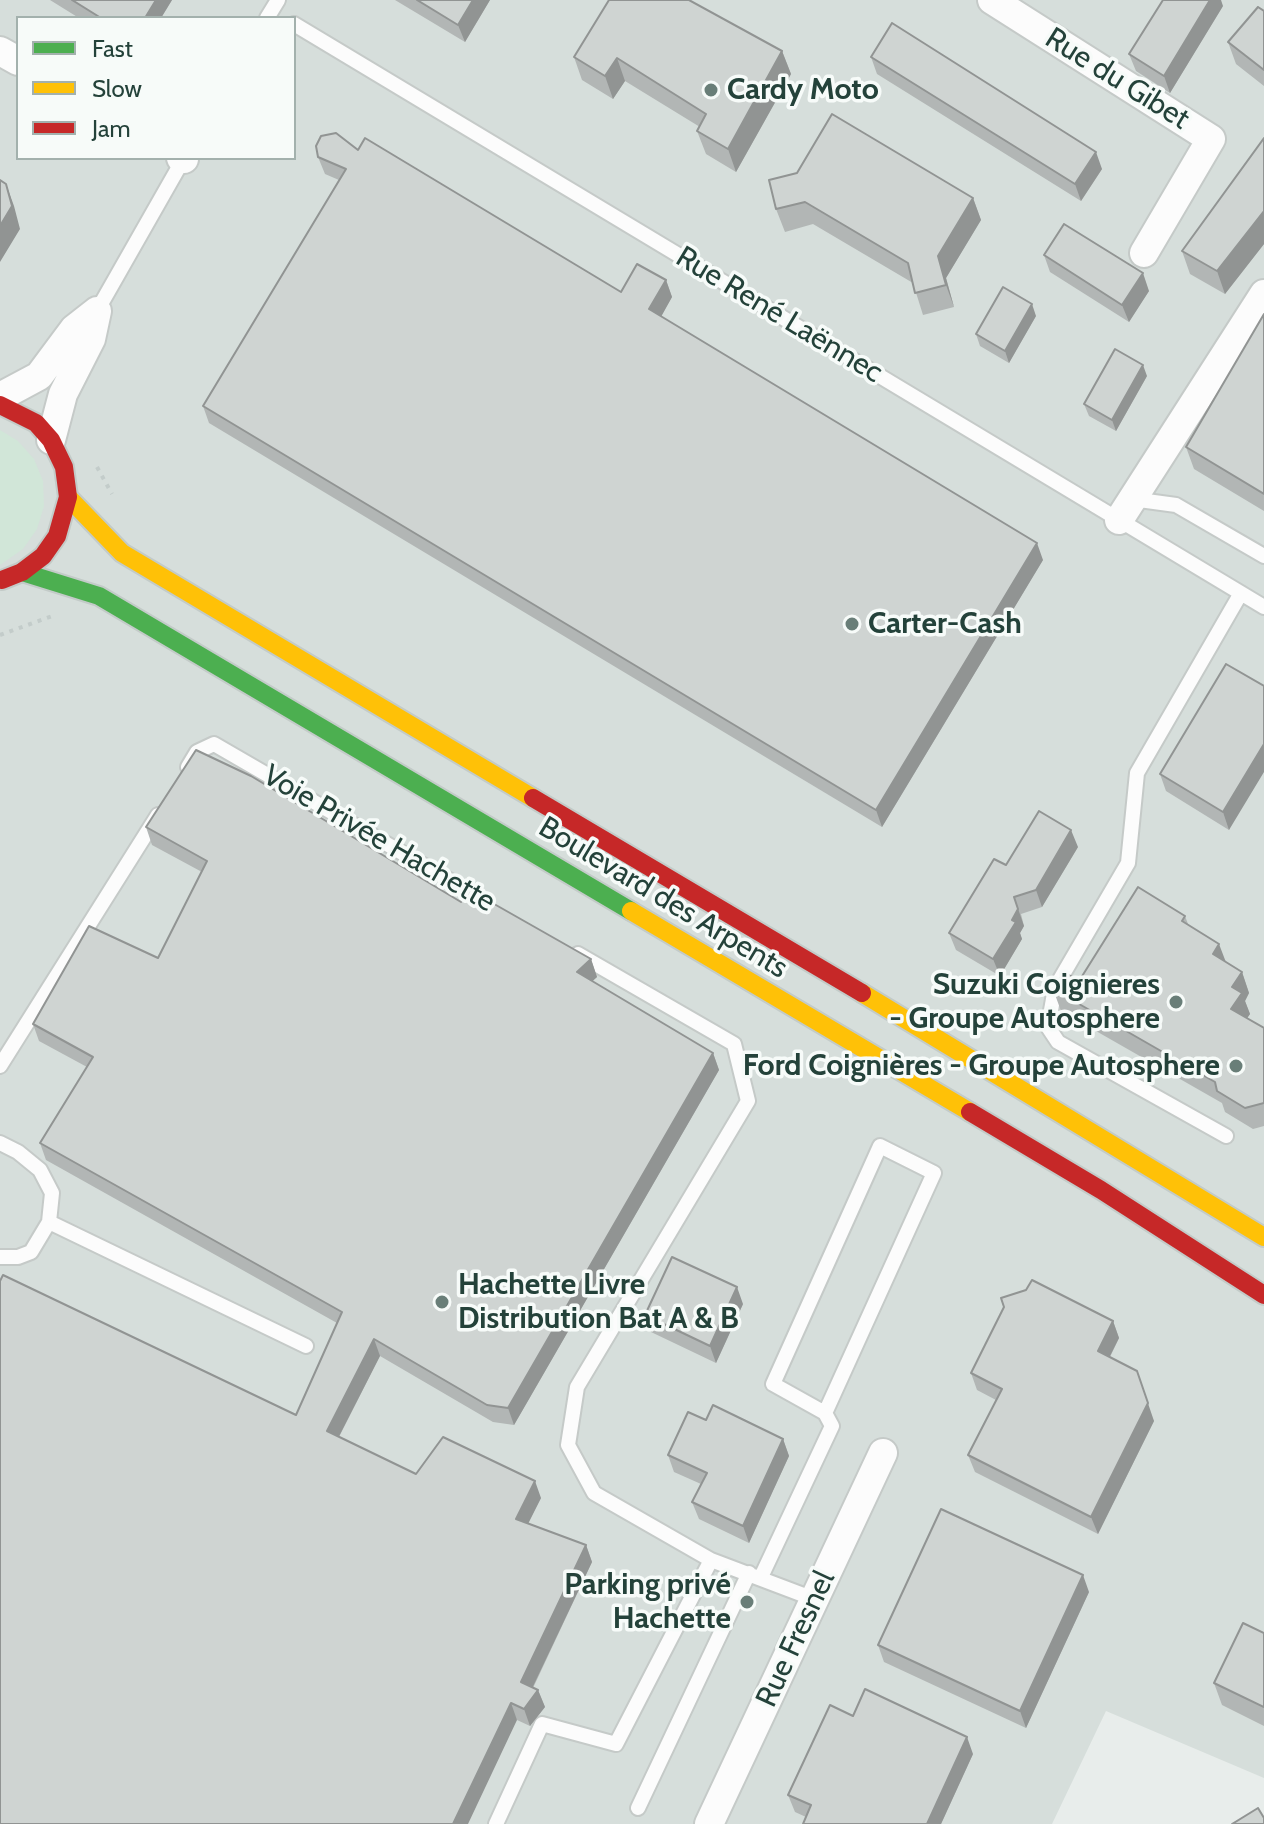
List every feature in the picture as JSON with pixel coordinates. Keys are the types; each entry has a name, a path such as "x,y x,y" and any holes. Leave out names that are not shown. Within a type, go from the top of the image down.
{"street":[{"name":"Rue du Gibet","path":"992,0 1211,139 1144,253"},
{"path":"1126,510 1264,294"},
{"path":"0,397 39,376 74,329 97,311"},
{"path":"51,440 63,394 91,339 97,311"},
{"path":"0,405 36,423 51,440 64,467 68,497 57,536 43,556 22,572 0,581"},
{"name":"Boulevard des Arpents","path":"68,497 122,553 1126,1151 1264,1237"},
{"name":"Boulevard des Arpents","path":"22,572 99,596 1101,1190 1264,1295"},
{"name":"Rue Fresnel","path":"709,1824 883,1453"}],"lane":[{"name":"Rue René Laënnec","path":"296,25 1126,510 1264,607"},
{"path":"97,311 182,160"},
{"path":"1126,510 1176,505 1264,556"},
{"path":"1226,1136 1058,1042 1048,1027 1055,988 1128,863 1137,773 1241,593"},
{"name":"Voie Privée Hachette","path":"181,778 197,752 214,744 488,902"},
{"path":"0,1066 164,804"},
{"path":"570,949 734,1044 748,1101 577,1387 568,1445 594,1493 711,1560 814,1599"},
{"path":"0,1143 18,1152 40,1170 52,1193 49,1222 31,1252 18,1257 0,1257"},
{"path":"638,1808 832,1426 825,1413 773,1384 880,1146 934,1173 825,1413"},
{"path":"49,1222 306,1346"},
{"path":"496,1824 542,1724 616,1744 711,1560"}],"path":[{"path":"96,465 118,507"}],"shaded area":[{"path":"0,0 1264,0 1264,1778 1106,1711 1052,1824 0,1824"}],"green space":[{"path":"0,430 18,441 34,459 43,481 44,506 37,529 23,549 0,565"}],"building":[{"path":"72,0 156,0 146,16 98,16"},
{"path":"417,0 473,0 458,25"},
{"name":"Cardy Moto","path":"609,0 689,0 782,51 728,149 697,131 706,114 617,58 605,76 574,57"},
{"path":"1163,0 1210,0 1164,76 1129,54"},
{"path":"1258,7 1264,11 1264,70 1228,42"},
{"path":"892,23 1096,152 1075,184 871,57"},
{"path":"832,114 973,198 938,256 946,285 915,293 908,263 805,202 776,209 769,180 797,173"},
{"path":"336,133 358,150 365,138 621,292 637,264 666,280 649,309 1037,543 876,810 203,406 346,169 318,157 316,146 321,136"},
{"path":"1264,138 1264,211 1217,271 1182,251"},
{"path":"0,180 6,184 12,206 0,226"},
{"path":"1064,224 1143,273 1122,305 1044,255"},
{"path":"1003,287 1032,304 1005,351 976,334"},
{"path":"1264,314 1264,494 1186,447"},
{"path":"1115,349 1143,365 1112,420 1084,404"},
{"path":"1226,664 1264,686 1264,744 1223,812 1160,774"},
{"name":"Hachette Livre Distribution Bat A & B","path":"196,750 251,776 461,902 466,888 591,959 577,972 713,1053 508,1408 487,1405 374,1339 327,1431 416,1474 443,1437 535,1481 516,1519 586,1545 521,1682 538,1690 524,1709 511,1703 453,1824 0,1824 0,1281 3,1275 296,1415 342,1312 40,1143 93,1057 33,1024 89,926 158,958 207,861 146,827"},
{"path":"1039,811 1071,830 1036,890 1014,897 1018,909 1012,920 1016,922 993,959 949,933 994,859 1006,865"},
{"path":"1138,887 1185,916 1182,921 1219,944 1213,954 1242,972 1232,987 1242,993 1231,1009 1264,1028 1264,1103 1245,1108 1217,1091 1215,1082 1053,989 1064,972 1079,981"},
{"path":"672,1257 737,1287 710,1346 645,1315"},
{"path":"1032,1280 1113,1321 1098,1351 1137,1371 1148,1403 1091,1517 968,1455 1002,1389 971,1373 1004,1307 1001,1298 1026,1290"},
{"path":"713,1405 783,1439 743,1526 692,1502 707,1473 668,1455 688,1412 706,1420"},
{"path":"941,1509 1083,1575 1020,1711 878,1645"},
{"path":"1243,1623 1264,1633 1264,1707 1214,1683"},
{"path":"865,1689 967,1737 927,1824 803,1824 811,1805 788,1795 830,1705 853,1716"},
{"path":"1258,1808 1264,1824 1232,1824"}],"traffic: fast":[{"path":"22,572 99,596 631,911"}],"traffic: slow":[{"path":"68,497 122,553 533,798"},
{"path":"631,911 970,1112"},
{"path":"862,993 1264,1237"}],"traffic: jam":[{"path":"0,405 36,423 51,440 64,467 68,497 57,536 43,556 22,572 2,580"},
{"path":"533,798 862,993"},
{"path":"970,1112 1101,1190 1264,1295"}],"place":[{"name":"Cardy Moto","path":"711,90"},
{"name":"Carter-Cash","path":"852,624"},
{"name":"Suzuki Coignieres - Groupe Autosphere","path":"1176,1002"},
{"name":"Ford Coignières - Groupe Autosphere","path":"1236,1066"},
{"name":"Hachette Livre Distribution Bat A & B","path":"442,1302"},
{"name":"Parking privé Hachette","path":"747,1602"}]}
